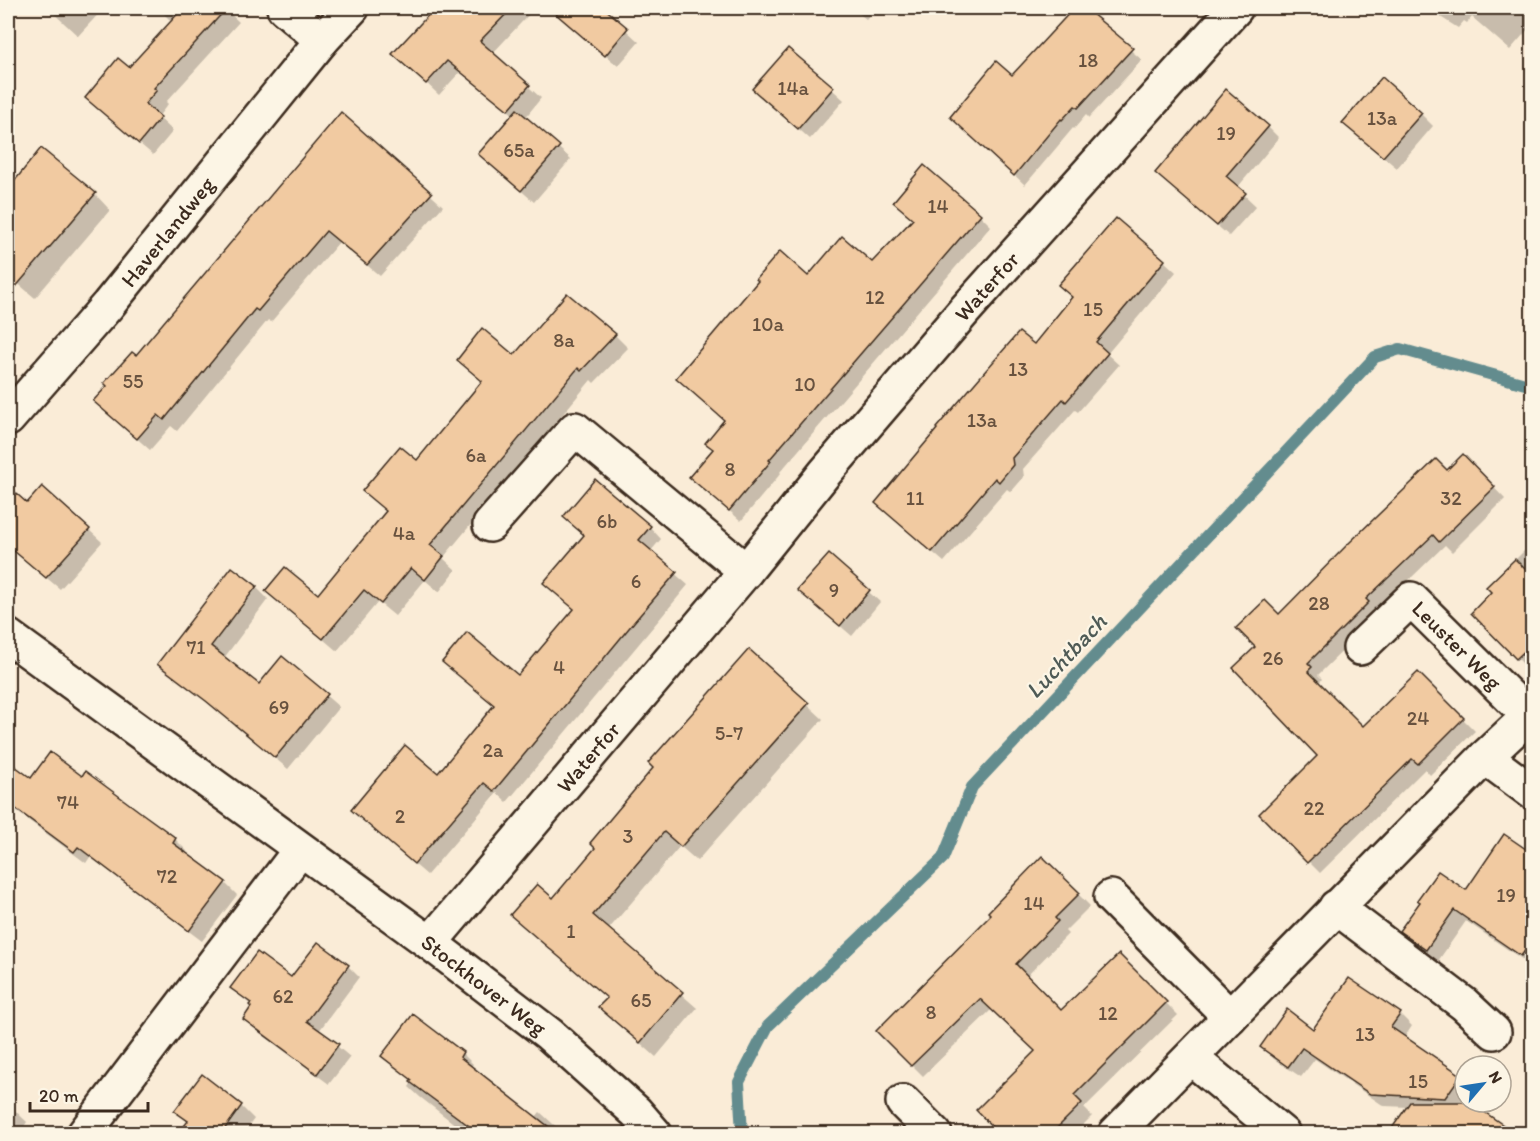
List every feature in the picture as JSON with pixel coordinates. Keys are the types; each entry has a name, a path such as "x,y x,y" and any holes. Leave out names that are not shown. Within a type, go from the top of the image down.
{"street":[{"path":"284,8 322,40"},
{"name":"Haverlandweg","path":"8,419 108,305 322,40 352,8"},
{"name":"Waterfor","path":"430,943 746,571 824,474 965,310 1236,8"},
{"path":"490,525 574,429 746,571"},
{"name":"Leuster Weg","path":"1115,1134 1336,907 1531,714 1412,599 1360,648"},
{"name":"Stockhover Weg","path":"8,636 430,943 549,1034 636,1112 655,1134"},
{"path":"1485,757 1533,792"},
{"path":"84,1134 300,850"},
{"path":"1111,897 1230,1017"},
{"path":"1336,907 1464,1004 1494,1032"},
{"path":"1191,1058 1283,1134"},
{"path":"903,1102 935,1134"}],"building":[{"path":"183,8 227,8 154,88 157,90 145,104 161,117 139,144 85,98 118,58 129,67"},
{"path":"435,8 512,8 480,41 530,85 508,110 447,61 426,84 392,54"},
{"path":"549,8 604,8 628,28 605,56"},
{"path":"1074,8 1085,8 1133,48 1078,108 1075,106 1061,119 1014,176 950,117 996,61 1012,75"},
{"path":"788,48 834,87 798,129 752,89"},
{"path":"1382,77 1422,113 1383,157 1342,123"},
{"path":"1226,89 1269,126 1226,176 1246,193 1217,226 1155,173"},
{"path":"517,109 560,146 521,191 478,154"},
{"path":"341,112 432,193 367,265 326,231 258,311 255,309 164,420 158,415 137,439 93,401 107,386 104,383 132,352 136,355"},
{"path":"41,148 96,193 8,296 8,189"},
{"path":"924,165 981,214 769,460 771,461 729,511 689,477 713,449 705,443 724,420 676,378 758,281 756,279 780,251 808,276 842,236 872,262 913,219 893,202"},
{"path":"1116,218 1165,260 1096,342 1108,353 1066,402 1063,399 1012,458 1013,465 999,482 995,478 932,552 875,503 1019,332 1034,344 1072,297 1058,285"},
{"path":"567,293 616,334 581,371 578,368 430,545 444,556 425,580 411,568 381,604 364,590 323,639 265,591 285,567 318,594 386,511 362,491 400,446 417,460 482,381 457,360 482,328 514,355"},
{"path":"1463,454 1495,487 1439,542 1433,535 1366,599 1369,602 1308,663 1312,667 1308,671 1363,726 1418,672 1464,718 1418,764 1412,759 1307,863 1259,814 1317,756 1233,668 1255,647 1236,628 1265,600 1279,614 1436,459 1447,470"},
{"path":"595,479 651,526 639,540 677,572 494,791 484,783 414,864 351,810 405,745 438,773 494,705 442,662 467,632 518,675 574,609 543,583 584,535 563,517"},
{"path":"8,486 27,503 42,486 90,529 46,578 8,546"},
{"path":"829,554 870,590 840,626 797,590"},
{"path":"1515,559 1533,577 1533,643 1516,659 1471,613 1491,592 1486,587"},
{"path":"232,567 257,586 211,646 259,684 282,656 328,694 275,758 157,664"},
{"path":"749,649 809,703 681,847 664,832 593,915 683,992 640,1043 598,1007 607,998 510,915 537,884 553,898 595,848 590,843 653,768 648,763"},
{"path":"50,752 82,776 85,771 176,838 173,843 226,882 189,931 78,847 74,852 8,803 8,761 31,778"},
{"path":"1504,834 1533,854 1533,940 1521,956 1454,910 1426,950 1399,931 1420,902 1417,900 1438,871 1466,890"},
{"path":"1042,856 1080,893 1055,918 1058,921 1016,964 1061,1010 1119,954 1167,1002 1074,1095 1082,1103 1051,1134 999,1134 976,1110 1035,1051 980,999 911,1066 876,1031 991,915 988,912"},
{"path":"318,942 349,965 307,1021 339,1044 317,1074 243,1019 251,1003 230,988 257,952 291,977"},
{"path":"1349,978 1401,1013 1391,1027 1453,1070 1453,1086 1445,1098 1370,1094 1302,1048 1288,1067 1260,1047 1287,1009 1313,1029"},
{"path":"413,1014 463,1052 460,1057 558,1134 480,1134 410,1082 412,1080 381,1056"},
{"path":"202,1074 242,1105 221,1134 178,1134 188,1121 174,1111"},
{"path":"1410,1102 1453,1102 1453,1114 1487,1114 1516,1134 1388,1134"}],"waterway":[{"name":"Luchtbach","path":"742,1134 739,1082 768,1026 943,858 972,787 1375,357 1400,349 1532,386"}]}
